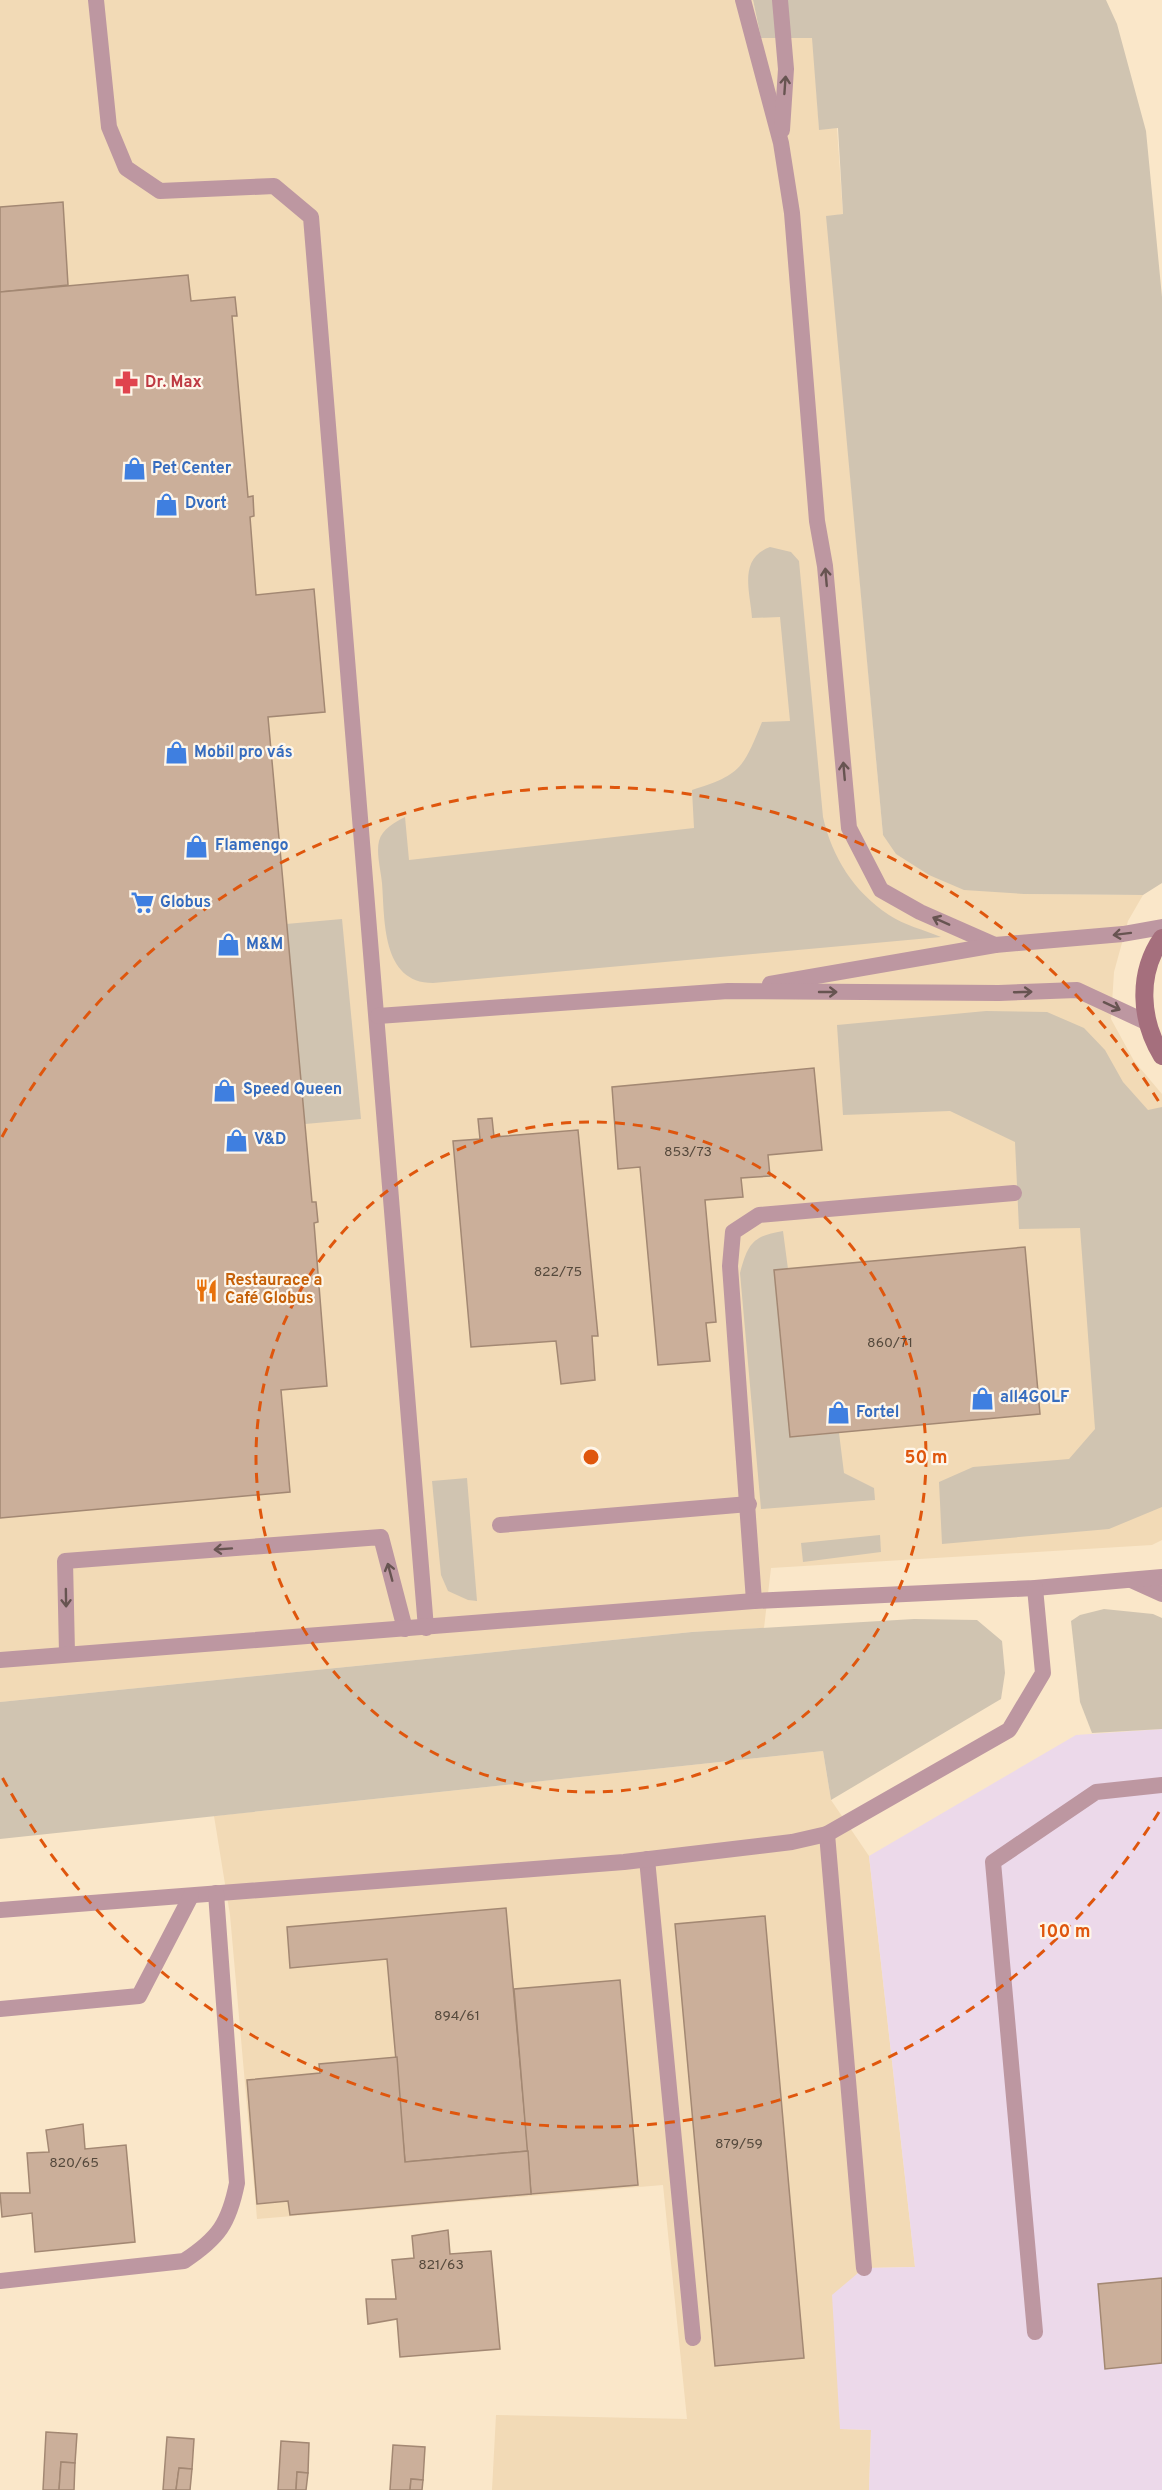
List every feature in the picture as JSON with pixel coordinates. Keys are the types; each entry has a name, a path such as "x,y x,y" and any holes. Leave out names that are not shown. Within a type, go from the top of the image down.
{"main road":[{"path":"1162,938 1147,970 1143,996 1146,1022 1162,1056"}],"lane":[{"path":"96,0 109,127 126,168 160,190 274,186 311,217 378,1016 426,1628"},
{"path":"743,0 782,143 792,213 817,521 825,566 849,828 881,890 920,912 995,945"},
{"path":"780,0 786,69 782,143"},
{"path":"728,992 995,945 1123,934 1162,927"},
{"path":"378,1016 728,992 999,993 1077,990 1146,1022"},
{"path":"754,1601 730,1266 734,1232 759,1215 1014,1193"},
{"path":"500,1525 748,1504"},
{"path":"67,1653 65,1562 381,1537 405,1629"},
{"path":"0,1660 754,1601 1035,1588 1162,1577"},
{"path":"1130,1580 1162,1594"},
{"path":"0,1910 647,1859 792,1842 827,1834 1009,1730 1043,1673 1035,1588"},
{"path":"1035,2332 993,1862 1096,1792 1162,1785"},
{"path":"827,1834 864,2268"},
{"path":"647,1859 693,2338"},
{"path":"0,2281 184,2261 209,2244 228,2221 237,2183 216,1893"},
{"path":"0,2009 139,1996 191,1896"}],"shaded area":[{"path":"0,0 753,0 761,38 813,37 819,129 837,128 843,214 827,217 883,835 1024,894 1143,895 1128,921 1114,972 1111,1019 1134,1061 1162,1094 1162,1540 1152,1545 771,1568 764,1628 692,1632 0,1702"},
{"path":"753,0 1106,0 1117,24 1146,131 1162,297 1162,883 1143,895 1024,894 964,890 929,875 896,854 883,835 826,216 843,214 838,128 819,130 812,38 761,38"},
{"path":"770,547 791,552 799,561 823,817 832,846 846,872 876,906 901,922 941,937 433,983 416,980 404,972 395,961 389,947 378,856 381,837 393,824 405,817 409,860 694,828 692,790 721,780 738,768 750,750 762,722 790,721 780,617 752,618 749,597 748,577 753,559"},
{"path":"342,919 361,1119 305,1124 286,924"},
{"path":"986,1011 1047,1012 1084,1028 1105,1050 1123,1082 1148,1110 1162,1107 1162,1507 1109,1529 942,1544 939,1482 973,1467 1069,1459 1095,1429 1080,1228 1019,1229 1015,1142 950,1111 843,1115 837,1025"},
{"path":"783,1231 788,1269 774,1270 790,1437 839,1433 844,1473 874,1488 875,1500 761,1509 740,1273 753,1243 764,1236"},
{"path":"467,1478 477,1601 468,1600 448,1591 441,1575 432,1481"},
{"path":"880,1535 881,1552 803,1562 801,1543"},
{"path":"1104,1609 1153,1614 1162,1618 1162,1729 1092,1733 1080,1702 1071,1621 1080,1615"},
{"path":"914,1619 977,1620 1002,1641 1005,1673 1001,1699 831,1800 823,1751 0,1839 0,1702 692,1632"},
{"path":"1162,1729 1162,2490 869,2490 871,2430 840,2429 832,2295 864,2268 915,2267 869,1856 1076,1735"},
{"path":"823,1751 831,1800 869,1856 915,2267 864,2268 840,2429 871,2430 869,2490 492,2490 496,2415 687,2419 663,2185 257,2219 230,1915 214,1816"}],"building":[{"path":"63,202 68,285 0,292 0,207"},
{"name":"Globus","path":"188,275 191,301 235,297 237,316 232,316 248,497 253,496 254,516 250,517 256,595 314,589 325,712 268,717 312,1202 316,1202 318,1222 314,1223 327,1386 281,1390 290,1492 0,1518 0,292"},
{"path":"814,1068 822,1150 768,1155 770,1176 741,1178 743,1197 705,1200 716,1322 706,1323 710,1361 658,1365 640,1167 618,1169 612,1087"},
{"path":"492,1118 494,1137 578,1130 598,1336 592,1336 595,1380 561,1384 556,1341 471,1347 453,1141 480,1139 478,1119"},
{"path":"1025,1247 1040,1414 790,1437 774,1270"},
{"path":"506,1908 528,2151 405,2162 387,1959 290,1968 287,1927"},
{"path":"765,1916 804,2358 715,2366 675,1924"},
{"path":"620,1980 638,2185 531,2194 514,1989"},
{"path":"397,2057 405,2162 528,2151 531,2194 290,2215 288,2201 257,2204 247,2080 320,2073 319,2064"},
{"path":"83,2124 85,2149 126,2145 135,2242 35,2252 32,2213 2,2217 0,2193 30,2193 27,2153 49,2152 46,2130"},
{"path":"448,2230 450,2254 491,2251 500,2349 400,2357 397,2319 368,2324 366,2299 396,2299 392,2260 414,2258 412,2236"},
{"path":"1162,2278 1162,2363 1105,2369 1098,2284"},
{"path":"46,2432 77,2434 75,2463 61,2462 59,2490 43,2490"},
{"path":"167,2437 194,2439 192,2469 179,2468 176,2490 163,2490"},
{"path":"281,2441 309,2443 308,2473 297,2472 296,2490 278,2490"},
{"path":"393,2445 425,2447 423,2480 411,2479 410,2490 390,2490"},
{"path":"61,2462 75,2463 74,2490 59,2490"},
{"path":"179,2468 192,2469 190,2490 176,2490"},
{"path":"297,2472 308,2473 306,2490 296,2490"},
{"path":"411,2479 423,2480 422,2490 410,2490"}],"place":[{"name":"Dr. Max","path":"127,383"},
{"name":"Pet Center","path":"134,469"},
{"name":"Dvort","path":"167,504"},
{"name":"Mobil pro vás","path":"176,753"},
{"name":"Flamengo","path":"197,846"},
{"name":"Globus","path":"142,903"},
{"name":"M&M","path":"228,945"},
{"name":"Speed Queen","path":"225,1090"},
{"name":"V&D","path":"236,1140"},
{"name":"Restaurace a Café Globus","path":"207,1290"},
{"name":"all4GOLF","path":"982,1398"},
{"name":"Fortel","path":"838,1413"}]}
